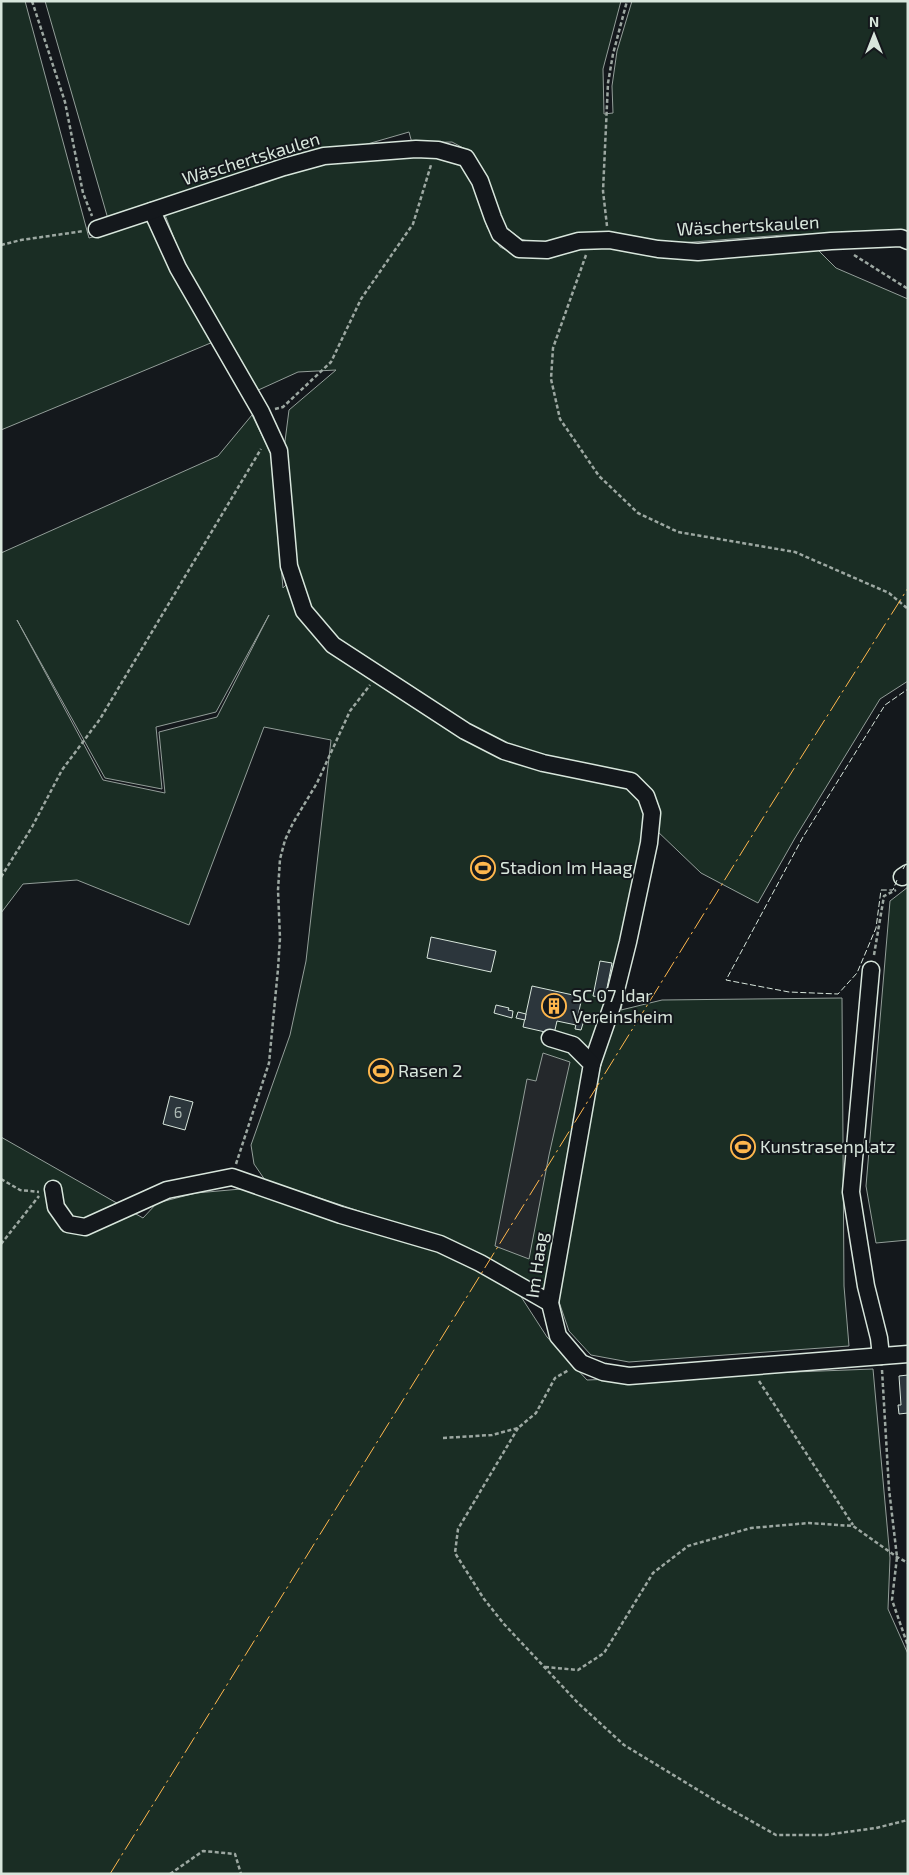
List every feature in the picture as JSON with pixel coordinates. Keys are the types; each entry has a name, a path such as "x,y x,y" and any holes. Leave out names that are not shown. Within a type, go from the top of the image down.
{"street":[{"name":"Wäschertskaulen","path":"97,229 284,167 324,156 416,149 438,150 466,158 480,181 500,234 519,249 547,250 579,241 609,240 658,249 698,252 831,241 900,238 908,241"},
{"name":"Im Haag","path":"152,211 178,268 261,412 279,451 289,566 304,611 332,644 465,731 504,751 543,763 631,781 646,796 652,813 649,843 612,1006 592,1064 550,1303 558,1336 581,1364"},
{"path":"871,970 851,1192 866,1286 879,1338 881,1356"},
{"path":"550,1038 573,1045 592,1064"},
{"path":"53,1188 56,1207 68,1224 85,1227 167,1190 232,1177 341,1215 440,1244 480,1263 550,1303"},
{"path":"581,1364 603,1372 629,1376 908,1354"}],"path":[{"path":"1,245 21,240 97,229 83,193 65,102 32,1"},
{"path":"609,240 603,190 608,83 613,54 627,1"},
{"path":"261,412 283,407 331,362 361,298 413,224 429,169 438,150"},
{"path":"591,241 553,348 551,379 560,419 599,476 638,513 678,532 795,552 889,593 908,609"},
{"path":"831,241 908,288"},
{"path":"1,877 32,828 62,770 100,720 270,433"},
{"path":"232,1177 268,1062 280,938 278,890 280,859 285,840 317,783 350,711 379,674"},
{"path":"871,970 884,896 896,891 905,875"},
{"path":"1,1179 20,1190 42,1192 1,1244"},
{"path":"881,1356 889,1488 897,1557 892,1600 908,1646"},
{"path":"581,1364 555,1378 536,1413 518,1428 458,1529 455,1553 484,1598 504,1624 578,1703 624,1745 776,1835 826,1835 876,1828 908,1820"},
{"path":"750,1367 853,1526 908,1563"},
{"path":"443,1438 492,1435 518,1428"},
{"path":"544,1667 578,1670 604,1652 653,1573 688,1546 751,1528 809,1523 853,1526"},
{"path":"170,1874 203,1851 235,1854 241,1874"}],"green space":[{"path":"1,1 25,1 89,238 147,221 213,342 1,430"},
{"path":"45,1 621,1 603,69 604,114 613,113 612,86 617,51 632,1 908,1 908,234 845,233 783,235 668,244 634,236 599,235 538,244 521,239 499,222 469,151 452,142 412,143 409,132 108,219"},
{"path":"427,155 452,157 467,172 478,194 487,227 500,247 515,254 550,258 594,245 816,248 836,268 908,299 908,681 880,699 795,838 758,903 701,873 655,829 621,1010 662,1000 842,998 844,1286 849,1346 629,1362 591,1355 569,1331 556,1293 535,1288 441,1238 265,1180 254,1164 251,1145 290,1035 306,961 331,740 264,727 189,925 77,880 23,884 1,913 1,553 218,456 252,415 271,454 283,588 296,575 284,449 289,410 336,370 298,372 254,392 182,259 164,212 323,162","holes":["269,615 217,717 159,732 165,793 103,780 17,620 105,778 162,789 156,727 216,712"]},
{"path":"908,887 908,1240 876,1243 866,1186 890,901"},
{"path":"1,1137 143,1218 157,1203 196,1193 241,1189 444,1253 518,1292 547,1337 587,1380 873,1369 890,1558 888,1609 908,1654 908,1874 1,1874"}],"shaded area":[{"path":"543,1053 570,1062 549,1155 529,1259 495,1246 527,1079 536,1081"}],"building":[{"path":"431,937 496,951 491,972 427,958"},
{"path":"600,961 612,963 605,998 593,996"},
{"name":"SC 07 Idar Vereinsheim","path":"532,986 582,997 576,1025 557,1021 554,1034 523,1027"},
{"path":"496,1005 513,1011 512,1018 494,1013"},
{"path":"518,1012 526,1014 525,1020 516,1018"},
{"path":"578,1015 585,1017 581,1030 575,1029"},
{"path":"170,1096 193,1102 185,1130 163,1124"},
{"path":"908,1375 908,1413 899,1414 898,1405 901,1405 899,1376"}],"fence":[{"path":"897,880 893,890 881,890 876,928 857,973 838,994 789,992 726,980 803,837 885,705 908,689"},
{"path":"903,869 908,860"}],"power":[{"path":"110,1874 771,805 908,588"}],"place":[{"name":"Stadion Im Haag","path":"483,868"},
{"name":"SC 07 Idar Vereinsheim","path":"554,1006"},
{"name":"Rasen 2","path":"381,1071"},
{"name":"Kunstrasenplatz","path":"743,1147"}]}
